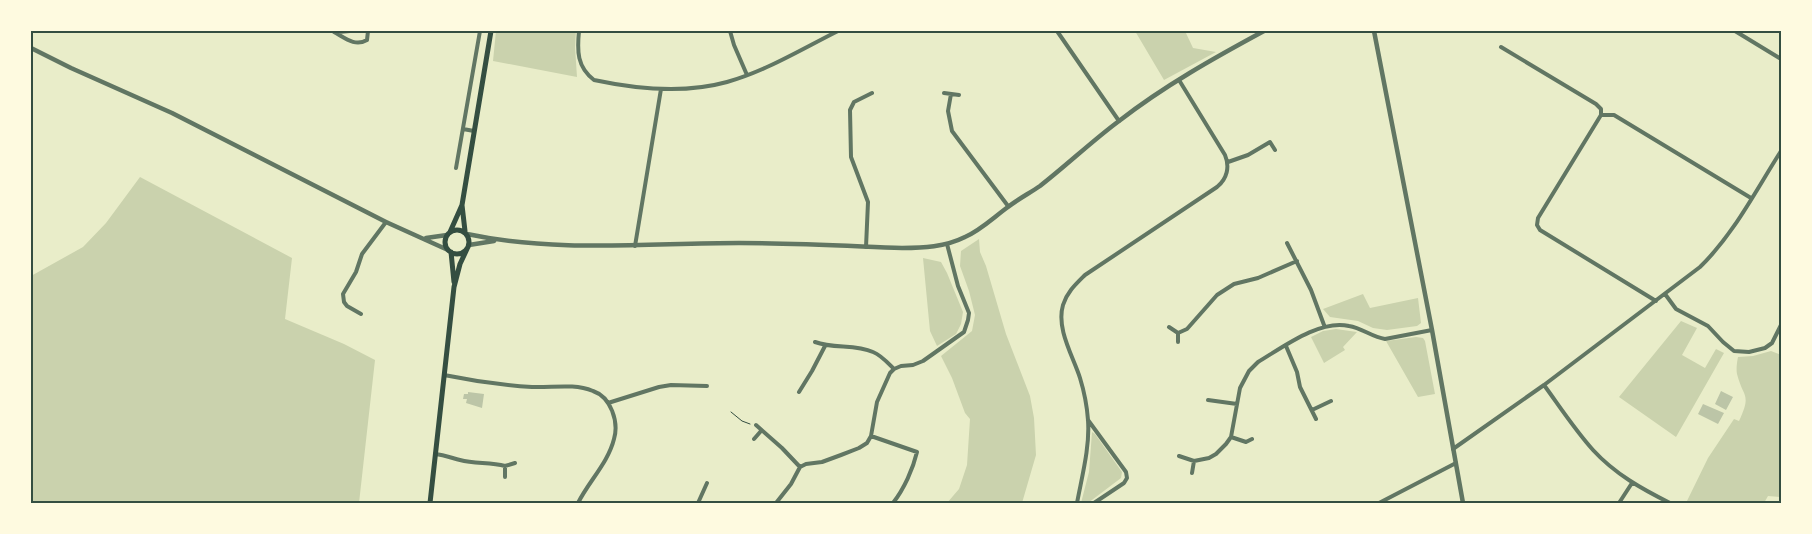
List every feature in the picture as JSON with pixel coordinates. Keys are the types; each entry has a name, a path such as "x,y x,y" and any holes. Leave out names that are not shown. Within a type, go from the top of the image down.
{"main road":[{"path":"454,287 449,251 446,243 462,205 490,31"},
{"path":"430,503 454,287 460,264 468,247 462,205"},
{"path":"449,233 457,230 466,233"},
{"path":"449,251 461,253 468,247"}],"street":[{"path":"334,32 346,33 350,31"},
{"path":"334,32 356,43 361,43 367,40 368,31"},
{"path":"456,168 480,31"},
{"path":"579,31 578,44 582,68 594,80 661,89 685,90 727,82 747,75 838,31"},
{"path":"730,31 747,75"},
{"path":"1057,31 1119,121"},
{"path":"466,233 498,240 565,245 635,246 739,243 927,248 947,244 965,238 1008,206 1040,186 1119,121 1179,80 1264,31"},
{"path":"1374,31 1432,330 1462,503"},
{"path":"1735,31 1781,59"},
{"path":"1500,47 1601,108 1601,114 1538,218 1537,225 1540,230 1656,301"},
{"path":"31,48 172,114 386,222 449,251"},
{"path":"1077,503 1086,457 1088,420 1080,380 1062,326 1062,307 1067,295 1085,275 1221,184 1227,173 1228,162 1179,80"},
{"path":"635,246 661,89"},
{"path":"944,93 959,95"},
{"path":"866,247 868,202 851,157 850,110 854,102 872,94"},
{"path":"951,94 948,111 952,131 1008,206"},
{"path":"1601,114 1614,115 1751,198"},
{"path":"463,129 474,131"},
{"path":"1228,162 1248,155 1270,142 1275,150"},
{"path":"1453,449 1544,385 1700,267 1718,250 1781,150"},
{"path":"361,314 347,306 344,302 343,294 356,272 362,254 386,222"},
{"path":"422,238 449,233"},
{"path":"468,247 498,240"},
{"path":"1287,243 1311,290 1324,326"},
{"path":"776,503 791,484 800,467 806,464 822,462 867,443 871,436 877,402 890,373 894,369 923,362 964,332 969,313 958,286 947,244"},
{"path":"1178,333 1187,329 1217,295 1234,284 1258,278 1297,260"},
{"path":"1665,294 1676,309 1708,326 1723,342 1734,350 1749,352 1765,348 1772,343 1781,325"},
{"path":"1179,456 1194,461 1209,458 1216,454 1231,437 1240,388 1249,371 1258,362 1324,326 1350,326 1385,339 1432,330"},
{"path":"1169,327 1178,333"},
{"path":"1178,333 1178,342"},
{"path":"815,342 825,346 871,351 879,355 894,369"},
{"path":"799,392 825,346"},
{"path":"1286,346 1300,387 1316,419"},
{"path":"444,375 480,382 531,387 575,386 593,391 608,403 614,419 615,438 608,455 578,503"},
{"path":"1544,385 1593,450 1632,483 1670,503"},
{"path":"608,403 659,388 707,386"},
{"path":"1208,400 1237,404"},
{"path":"1312,410 1331,401"},
{"path":"1088,420 1126,472 1127,478 1124,483 1094,503"},
{"path":"756,425 800,467"},
{"path":"754,439 761,431"},
{"path":"871,436 917,452 900,495 893,503"},
{"path":"1231,437 1246,442 1252,439"},
{"path":"436,454 459,460 481,463 491,462 505,466 515,463"},
{"path":"1192,473 1194,461"},
{"path":"1379,503 1456,463"},
{"path":"505,466 505,477"},
{"path":"698,503 707,483"},
{"path":"1619,503 1632,483"}],"path":[{"path":"731,412 742,421 756,425"}],"green space":[{"path":"496,31 576,31 577,77 493,61"},
{"path":"1135,31 1185,31 1193,48 1216,52 1164,80"},
{"path":"140,177 292,258 285,319 344,344 375,360 359,503 31,503 31,276 83,247 106,223"},
{"path":"979,239 980,252 1006,334 1030,396 1034,418 1036,455 1022,503 947,503 959,489 967,465 970,419 965,413 952,378 941,356 972,331 975,315 960,266 961,251"},
{"path":"923,258 941,262 963,312 961,324 956,334 937,346 930,331"},
{"path":"1363,294 1370,308 1418,298 1421,323 1417,326 1387,330 1373,328 1358,321 1330,317 1323,309"},
{"path":"1681,321 1697,328 1682,355 1705,368 1716,349 1724,353 1676,437 1619,397"},
{"path":"1336,329 1357,332 1343,347 1345,350 1324,363 1311,337 1323,331"},
{"path":"1416,337 1423,338 1425,341 1435,394 1418,397 1386,341"},
{"path":"1771,351 1781,355 1781,497 1768,496 1764,503 1686,503 1708,458 1734,419 1739,421 1743,412 1746,400 1737,374 1738,357 1753,356"},
{"path":"1092,432 1122,472 1121,478 1088,503 1081,503 1089,472"}],"building":[{"path":"1721,391 1733,397 1726,410 1715,404"},
{"path":"468,392 484,394 482,408 466,403 467,399 463,399 464,394 468,394"},
{"path":"1703,404 1724,413 1718,424 1698,414"}]}
